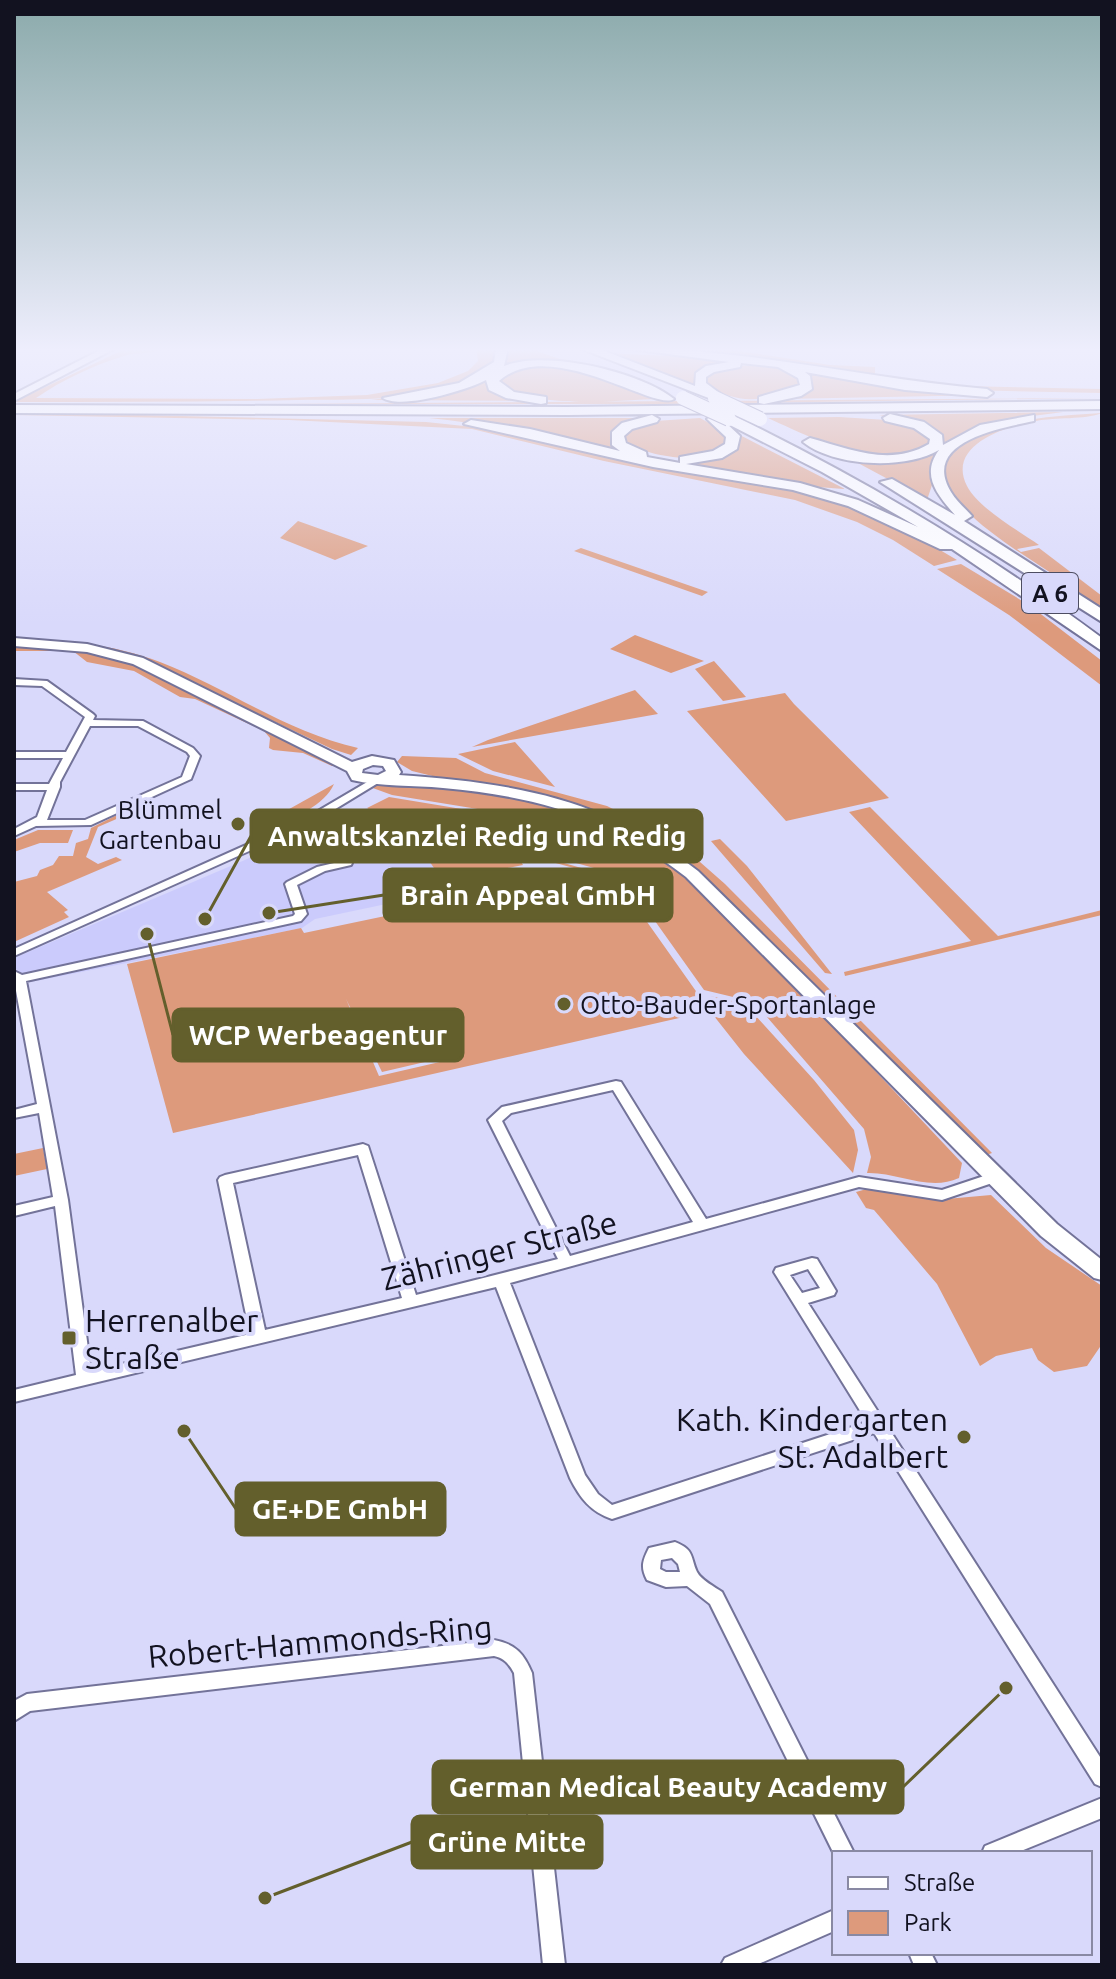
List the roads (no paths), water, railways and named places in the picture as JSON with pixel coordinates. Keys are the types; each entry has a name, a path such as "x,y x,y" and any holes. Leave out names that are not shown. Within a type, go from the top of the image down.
{"highway":[{"path":"555,440 645,461 795,486 853,503 946,546 989,555"},
{"path":"617,440 628,450 649,457 677,460 723,452 732,440"},
{"path":"774,440 946,546"},
{"name":"A 6","path":"781,440 989,555 1102,631"},
{"path":"806,440 845,453 887,459 923,454 937,443 936,440"},
{"path":"959,440 940,455 935,470 939,488 957,509 1001,545 989,555"},
{"path":"810,442 919,499 989,555 1102,617"},
{"name":"A 6","path":"989,555 1102,646"}],"main road":[{"path":"14,644 97,650 138,661 359,769 575,807 617,822 651,840 692,874 897,1081 922,1117 1049,1230 1102,1272"},
{"path":"359,769 384,761 385,776"},
{"path":"990,1179 1038,1235 1102,1281"}],"street":[{"path":"14,682 44,683 88,712 89,723 37,823"},
{"path":"14,833 37,823 87,823 186,779 195,756 190,750 140,723 89,723"},
{"path":"14,755 70,755"},
{"path":"335,804 359,769"},
{"path":"14,953 298,826 385,776"},
{"path":"14,787 55,787"},
{"path":"84,1378 61,1200 17,977 297,919 301,914 291,884 321,869 347,863"},
{"path":"567,1263 495,1120 507,1110 616,1085 703,1226"},
{"path":"14,1114 45,1107"},
{"path":"259,1339 225,1180 363,1149 411,1302"},
{"name":"Zähringer Straße","path":"14,1396 501,1280 859,1182 942,1195 990,1179"},
{"path":"14,1211 61,1200"},
{"path":"501,1280 578,1478 587,1495 602,1509 612,1512 878,1425"},
{"path":"798,1300 1102,1777"},
{"path":"690,1578 716,1598 843,1851"},
{"name":"Robert-Hammonds-Ring","path":"14,1712 27,1703 140,1688 494,1648 508,1652 519,1662 523,1673 554,1965"},
{"path":"997,1851 1102,1808"},
{"path":"732,1965 832,1921"}],"place":[{"name":"Blümmel Gartenbau","path":"238,824"},
{"name":"Brain Appeal GmbH","path":"269,913"},
{"name":"Anwaltskanzlei Redig und Redig","path":"205,919"},
{"name":"WCP Werbeagentur","path":"147,934"},
{"name":"Otto-Bauder-Sportanlage","path":"564,1004"},
{"name":"Herrenalber Straße","path":"69,1338"},
{"name":"GE+DE GmbH","path":"184,1431"},
{"name":"Kath. Kindergarten St. Adalbert","path":"964,1437"},
{"name":"German Medical Beauty Academy","path":"1006,1688"},
{"name":"Grüne Mitte","path":"265,1898"}]}
